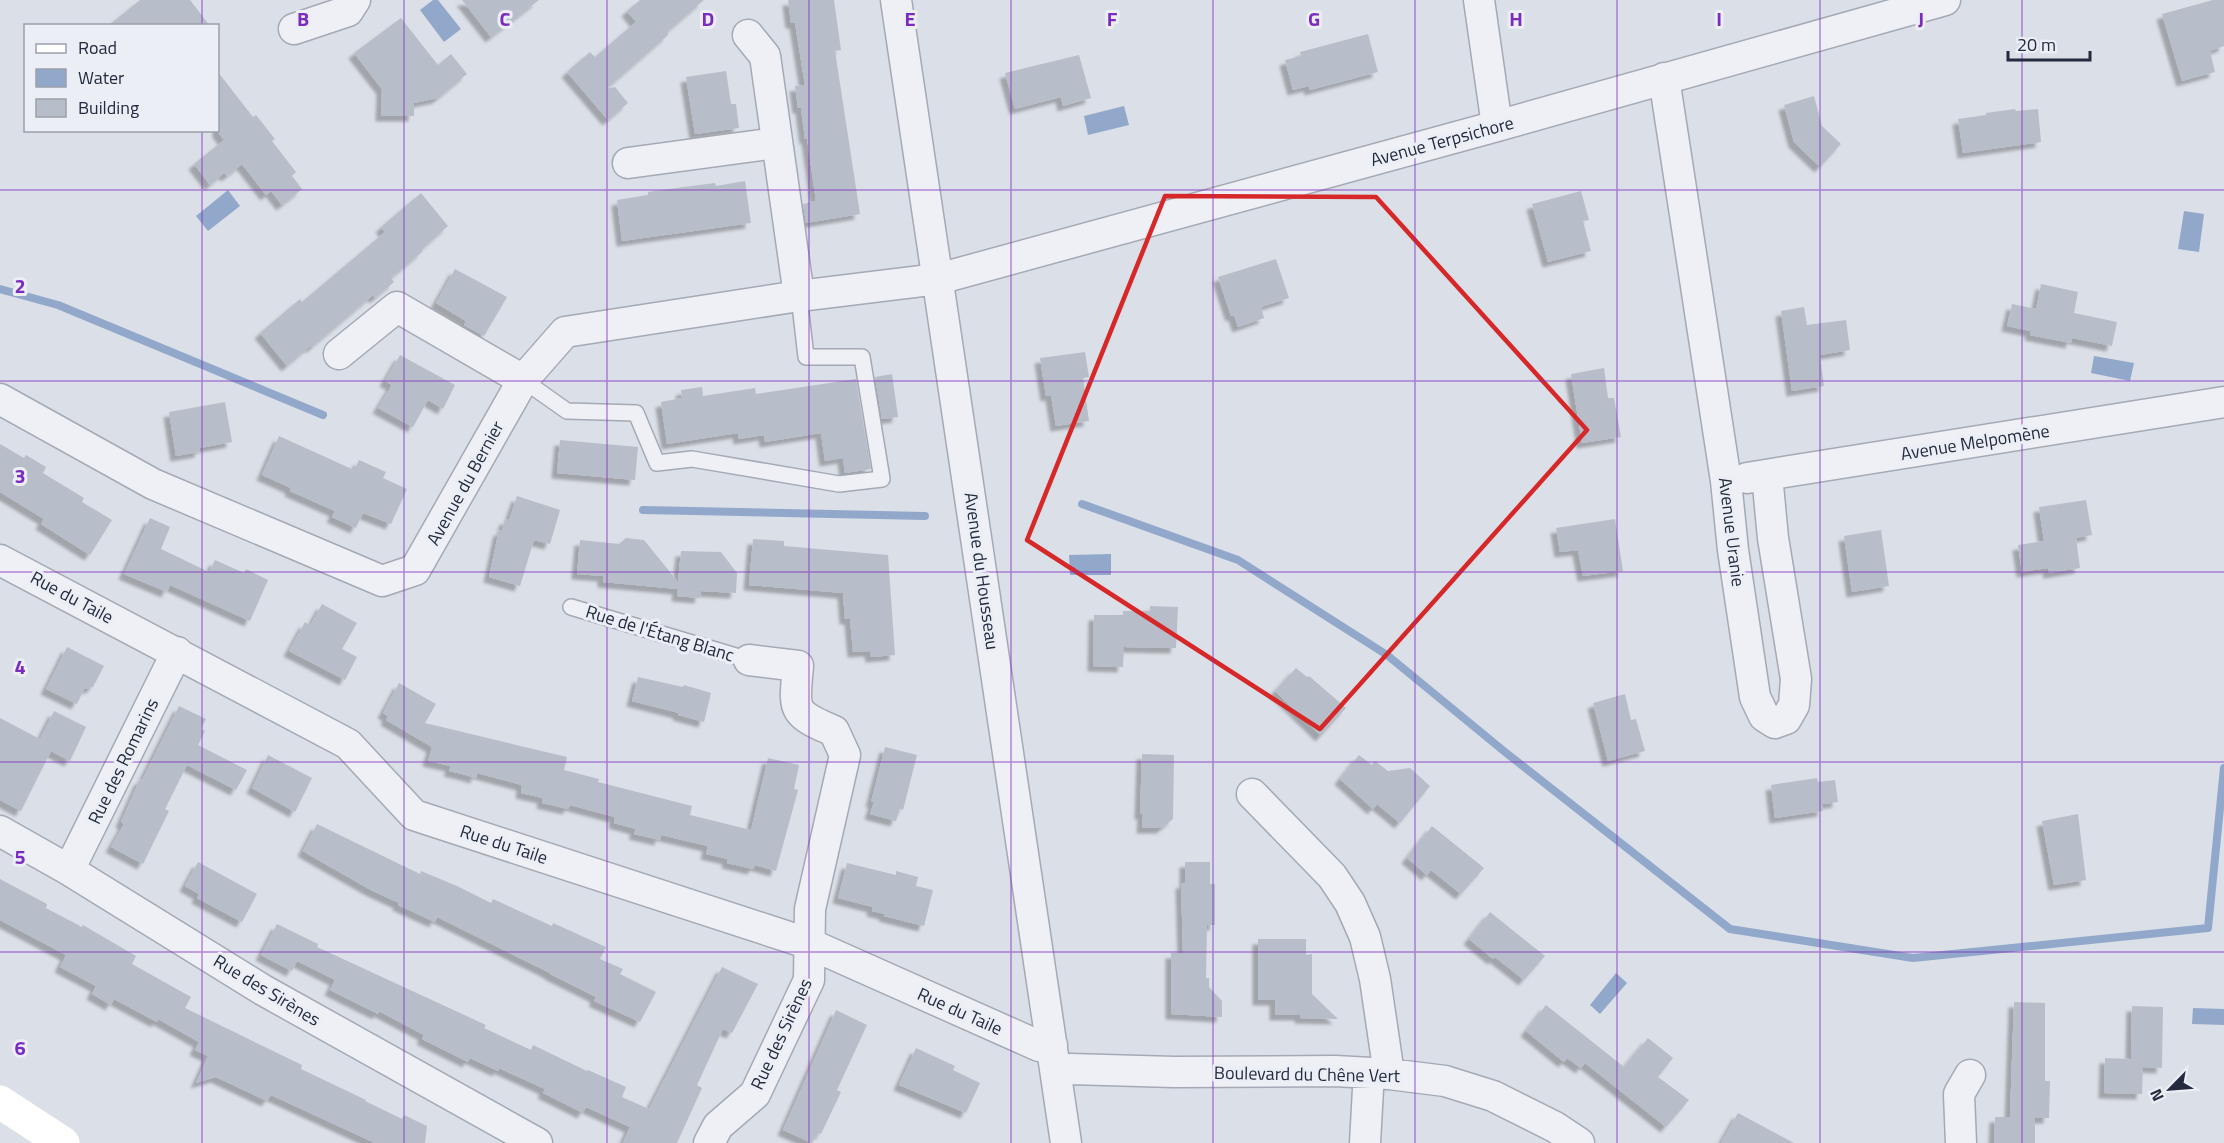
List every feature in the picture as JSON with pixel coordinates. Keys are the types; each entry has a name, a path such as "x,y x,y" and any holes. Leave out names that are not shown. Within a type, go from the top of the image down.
{"main road":[{"path":"0,1102 63,1143"}],"street":[{"path":"294,29 348,11 355,0"},
{"name":"Avenue du Housseau","path":"896,0 1066,1143"},
{"path":"1479,0 1497,126"},
{"name":"Avenue Terpsichore","path":"938,279 1497,126 1945,0"},
{"path":"748,35 765,56 799,296"},
{"name":"Avenue Uranie","path":"1664,78 1726,481 1733,550 1755,697 1764,716 1775,723 1786,719 1794,705 1796,679 1773,538 1767,475"},
{"path":"628,163 776,143"},
{"name":"Avenue du Bernier","path":"0,399 153,484 382,581 415,570 523,380 566,332 799,296 938,279"},
{"path":"339,354 397,307 523,380"},
{"name":"Avenue Melpomène","path":"1726,481 2224,402"},
{"name":"Rue du Taile","path":"0,560 348,744 414,815 810,944 1039,1046 1054,1058"},
{"name":"Rue des Romarins","path":"69,870 177,652"},
{"path":"749,660 798,666 795,702 805,719 834,731 845,755 810,909 810,944"},
{"path":"1252,794 1332,876 1350,903 1365,938 1375,979 1378,1073 1368,1089 1365,1143"},
{"name":"Rue des Sirènes","path":"0,831 69,870 263,990 537,1143"},
{"name":"Rue des Sirènes","path":"710,1143 718,1126 755,1094 809,980 810,944"},
{"name":"Boulevard du Chêne Vert","path":"1054,1058 1070,1069 1378,1073 1445,1081 1493,1096 1555,1127 1579,1143"},
{"path":"1961,1143 1959,1094 1970,1075"}],"lane":[{"path":"523,380 567,411 636,413 657,463 692,459 839,484 882,479 862,357 806,357 799,296"},
{"name":"Rue de l'Étang Blanc","path":"571,607 749,660"}],"highlighted area":[{"path":"1165,196 1376,197 1587,430 1320,729 1027,540"}],"water":[{"path":"433,0 438,0 461,29 444,42 420,10"},
{"path":"1124,106 1129,125 1088,135 1084,116"},
{"path":"228,190 240,206 208,231 196,216"},
{"path":"2184,211 2204,214 2199,252 2178,249"},
{"path":"2094,356 2134,363 2130,381 2091,373"},
{"path":"1111,554 1111,575 1070,575 1069,555"},
{"path":"1616,973 1627,983 1600,1014 1590,1005"},
{"path":"2193,1008 2224,1009 2224,1025 2192,1024"}],"building":[{"path":"140,0 190,0 208,24 110,24"},
{"path":"462,0 539,0 491,37"},
{"path":"640,0 704,0 606,89 615,87 628,103 608,120 567,72 590,52 595,57 636,22 627,11"},
{"path":"788,0 834,0 841,50 835,51 860,214 806,223 803,204 816,201 807,138 805,139 801,108 798,108 795,86 805,85 795,23 791,23"},
{"path":"2213,0 2224,0 2224,46 2210,51 2215,72 2182,81 2162,14"},
{"path":"401,18 438,65 451,54 467,74 438,98 414,103 414,116 381,116 382,89 354,53"},
{"path":"1368,34 1378,72 1310,90 1309,86 1293,90 1285,60 1301,56 1300,52"},
{"path":"1079,55 1091,98 1063,106 1061,97 1015,109 1005,73"},
{"path":"726,71 731,104 736,104 739,128 695,134 686,77"},
{"path":"219,73 253,117 256,115 275,139 272,141 296,172 292,176 302,189 282,205 271,191 266,195 242,164 227,176 224,173 210,185 194,164 224,140 218,132"},
{"path":"1814,96 1822,126 1841,144 1820,167 1794,142 1784,105"},
{"path":"2015,109 2016,111 2038,109 2041,142 1963,153 1958,119"},
{"path":"745,181 751,223 622,241 617,200 648,195 648,192"},
{"path":"1581,191 1589,220 1583,221 1591,251 1548,262 1532,204"},
{"path":"421,193 448,226 391,278 394,282 375,298 373,295 287,366 260,333 300,299 302,302 385,232 381,227"},
{"path":"1276,259 1289,298 1261,307 1264,318 1238,327 1234,315 1231,316 1218,277"},
{"path":"455,269 507,297 484,336 464,325 466,321 436,303"},
{"path":"2041,284 2078,292 2074,313 2117,322 2112,346 2072,338 2071,343 2030,335 2031,331 2007,326 2012,304 2036,309"},
{"path":"1804,307 1807,325 1846,320 1850,350 1820,355 1824,386 1792,391 1781,311"},
{"path":"1085,352 1089,377 1083,378 1089,421 1056,426 1051,395 1046,396 1040,358"},
{"path":"400,355 455,385 443,409 428,400 413,427 378,408 392,385 385,381"},
{"path":"1604,368 1608,398 1614,398 1621,437 1582,443 1571,374"},
{"path":"892,374 898,417 882,419 875,377"},
{"path":"856,379 871,469 845,473 843,458 825,461 821,433 765,442 764,435 739,439 738,433 667,444 661,402 682,398 681,390 702,387 703,396 755,388 756,394"},
{"path":"225,402 232,442 200,448 200,452 176,456 169,412"},
{"path":"279,436 354,470 359,460 386,472 383,478 407,489 391,524 363,513 356,528 332,517 335,511 290,491 291,488 262,475"},
{"path":"560,440 638,447 635,480 557,473"},
{"path":"0,444 46,467 43,473 84,498 82,502 112,520 90,555 41,524 44,519 0,492"},
{"path":"517,496 560,510 550,544 534,540 520,586 489,577 499,530 502,531 505,519 509,520"},
{"path":"2086,500 2092,535 2076,538 2080,568 2049,573 2048,568 2022,572 2018,545 2044,541 2039,507"},
{"path":"150,518 170,527 161,549 209,572 215,560 244,573 246,569 268,580 250,621 170,585 167,592 124,574"},
{"path":"1615,519 1623,571 1583,576 1578,550 1560,552 1556,528"},
{"path":"1881,530 1889,586 1852,592 1844,536"},
{"path":"626,538 644,540 678,582 681,551 721,552 737,573 736,593 701,591 700,598 677,596 678,589 603,582 603,576 577,574 580,540 619,544"},
{"path":"753,539 784,541 784,546 888,555 895,655 871,657 870,651 853,652 850,619 845,619 843,593 749,585"},
{"path":"322,604 357,623 342,649 357,657 345,680 289,651 305,622 310,626"},
{"path":"1150,606 1178,607 1176,648 1124,647 1123,667 1093,666 1094,615 1123,615 1123,611 1150,611"},
{"path":"67,647 104,666 93,687 84,689 77,704 46,689"},
{"path":"1296,668 1307,677 1309,676 1346,708 1321,736 1275,691"},
{"path":"638,677 683,687 684,685 711,693 704,722 632,701"},
{"path":"399,683 436,704 425,723 567,757 564,770 599,779 598,782 692,806 690,815 751,830 768,758 799,765 794,789 798,790 776,871 755,865 753,869 727,863 728,859 706,854 708,846 661,835 660,840 634,834 636,829 614,823 615,817 570,805 568,809 542,803 543,798 521,793 522,785 477,773 476,778 449,771 451,766 428,761 432,747 386,720 388,716 383,713"},
{"path":"1625,694 1631,720 1636,719 1645,751 1608,761 1593,703"},
{"path":"179,706 206,719 201,729 205,731 198,745 247,770 236,790 187,765 165,809 169,811 143,864 111,847 124,824 121,822 140,779 142,780"},
{"path":"54,711 86,727 70,761 51,751 21,811 0,800 0,718 40,739"},
{"path":"885,747 917,755 903,810 900,809 896,821 870,814"},
{"path":"1142,754 1174,755 1173,819 1162,828 1142,828 1143,814 1140,814"},
{"path":"268,755 312,778 295,812 252,788"},
{"path":"1359,755 1372,765 1375,761 1388,771 1410,768 1430,786 1400,823 1377,804 1373,809 1340,779"},
{"path":"1817,778 1818,782 1835,780 1838,802 1822,804 1823,811 1775,818 1771,785"},
{"path":"2078,814 2086,880 2054,885 2042,821"},
{"path":"317,824 420,874 421,871 491,903 493,899 606,947 600,959 623,969 620,974 656,992 640,1022 594,1001 596,997 437,917 435,922 398,905 399,903 371,890 303,851"},
{"path":"1432,826 1484,868 1461,894 1431,870 1427,875 1407,858"},
{"path":"198,862 257,894 242,922 197,898 199,894 185,886"},
{"path":"1185,862 1210,862 1210,884 1215,884 1215,925 1207,925 1206,978 1209,978 1209,987 1222,1001 1222,1017 1171,1014 1171,953 1183,953 1181,883 1185,883"},
{"path":"847,863 896,875 896,871 918,877 916,886 933,890 924,926 884,916 885,914 872,911 873,907 838,898"},
{"path":"0,879 47,904 46,908 82,927 83,925 136,956 132,964 191,997 185,1008 302,1065 301,1069 365,1101 402,1119 404,1115 427,1126 425,1143 375,1143 271,1095 267,1101 216,1077 196,1083 208,1056 195,1050 199,1042 158,1019 157,1022 114,999 111,1005 92,994 96,986 60,967 66,955 0,920"},
{"path":"1490,912 1545,956 1524,980 1469,939"},
{"path":"277,924 318,944 317,947 486,1025 484,1028 531,1050 533,1045 626,1087 622,1097 649,1109 722,967 758,984 732,1033 723,1029 697,1085 702,1088 677,1143 623,1143 630,1127 586,1107 583,1113 543,1093 545,1089 499,1068 498,1071 470,1058 468,1062 422,1039 424,1035 379,1011 378,1014 330,990 335,980 297,961 292,971 261,955"},
{"path":"1258,939 1306,939 1306,955 1312,954 1312,994 1338,1019 1275,1015 1275,1000 1258,1000"},
{"path":"2014,1002 2045,1003 2045,1081 2050,1081 2049,1118 2035,1118 2035,1143 1994,1143 1995,1117 2010,1117"},
{"path":"1546,1005 1624,1067 1648,1038 1673,1058 1658,1077 1689,1100 1666,1127 1585,1063 1581,1068 1567,1058 1564,1062 1526,1031"},
{"path":"2132,1006 2163,1007 2162,1068 2143,1067 2142,1094 2104,1093 2105,1058 2131,1059"},
{"path":"836,1010 867,1025 837,1090 841,1092 821,1134 818,1133 812,1143 783,1130"},
{"path":"916,1048 955,1066 953,1070 980,1083 966,1113 899,1085"},
{"path":"1738,1113 1794,1143 1721,1143"}],"waterway":[{"path":"0,289 58,305 323,415"},
{"path":"1082,504 1238,560 1387,655 1505,752 1730,929 1913,958 2208,928 2224,768"},
{"path":"643,510 925,516"}]}
